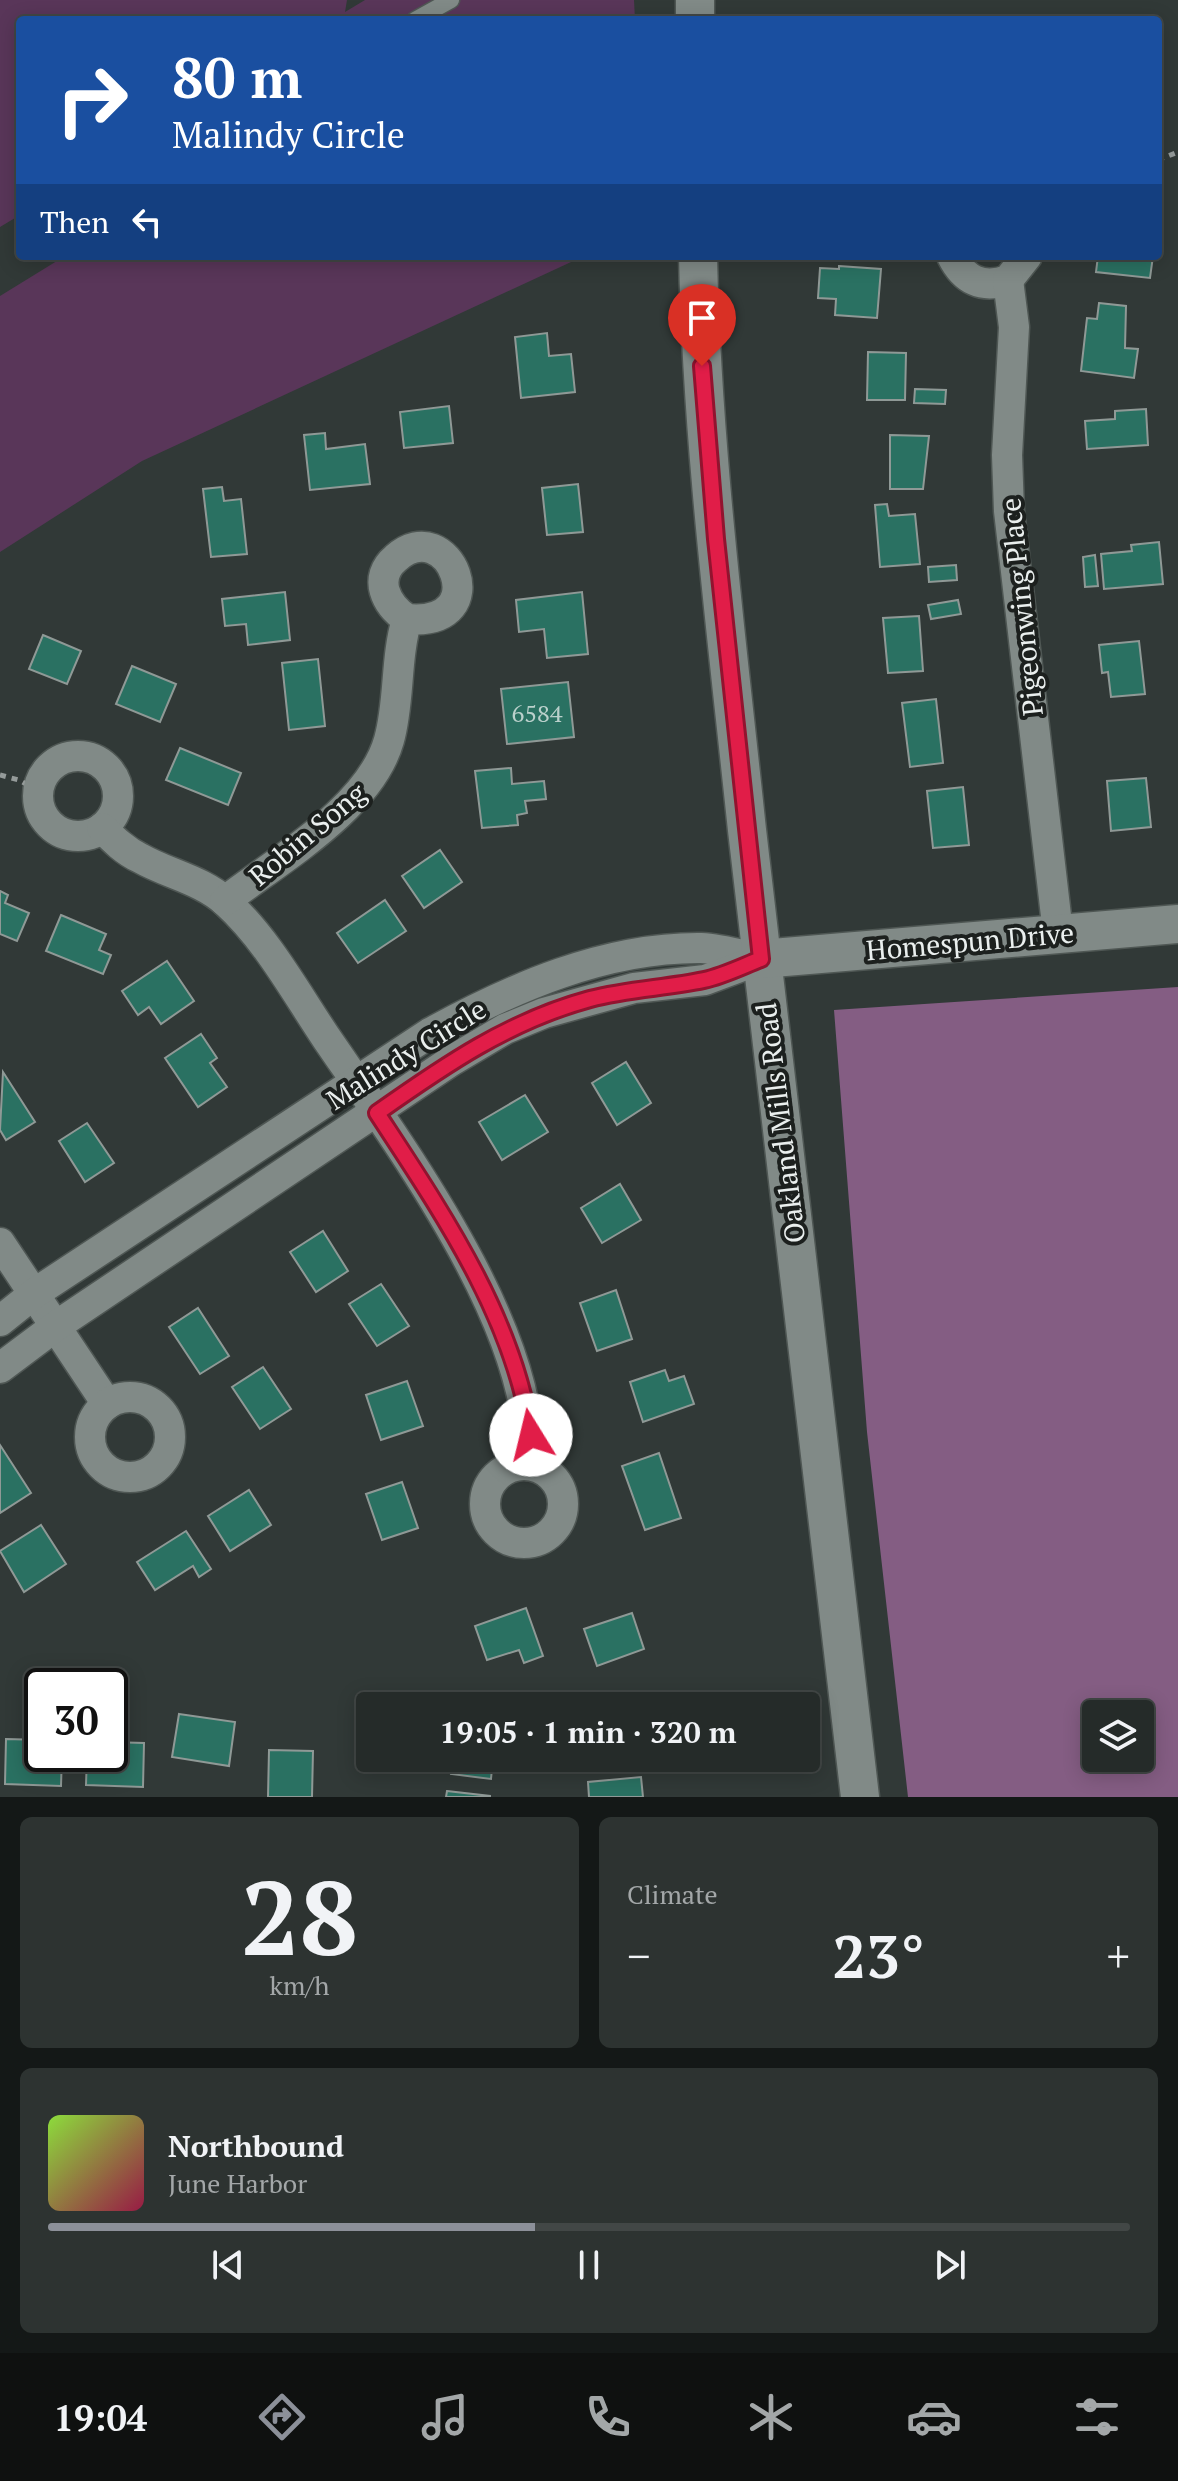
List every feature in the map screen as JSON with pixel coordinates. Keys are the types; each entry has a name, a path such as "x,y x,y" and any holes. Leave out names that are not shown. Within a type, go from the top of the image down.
{"street":[{"name":"Oakland Mills Road","path":"698,260 704,391 715,526 761,959 860,1797"},
{"name":"Pigeonwing Place","path":"954,260 962,273 974,281 995,284 1018,268"},
{"name":"Pigeonwing Place","path":"1018,268 1007,455 1009,511 1058,933"},
{"name":"Robin Song","path":"225,901 331,819 370,780 389,741 400,641 407,619"},
{"path":"73,756 99,761 109,770 118,794 111,819 102,828 77,836 52,827 44,817 38,791 49,768 73,756"},
{"path":"102,828 140,859 188,879 225,901 264,947 367,1097 442,1213 513,1358 531,1435 528,1465"},
{"name":"Homespun Drive","path":"761,959 1178,924"},
{"name":"Malindy Circle","path":"0,1368 46,1310 367,1097 451,1061 505,1029 544,1013 634,988 705,980 761,959"},
{"path":"0,1243 107,1404"},
{"name":"Malindy Circle","path":"0,1321 46,1310"}],"lane":[{"path":"422,16 451,0"}],"path":[{"path":"0,775 19,780 38,791"}],"shaded area":[{"path":"0,0 347,0 345,12 365,0 634,0 635,16 16,16 16,217 0,227"},
{"path":"58,260 575,260 142,461 0,552 0,296"},
{"path":"1178,987 1178,1797 908,1797 867,1432 834,1010"}],"building":[{"path":"1098,260 1152,260 1150,278 1096,272"},
{"path":"839,266 881,269 877,318 835,315 836,299 818,298 820,268 839,269"},
{"path":"1099,303 1126,306 1125,348 1138,349 1134,378 1081,371 1087,318 1097,319"},
{"path":"547,333 549,356 571,354 575,392 521,398 515,337"},
{"path":"868,352 906,353 905,400 867,400"},
{"path":"915,389 946,390 945,404 914,403"},
{"path":"449,406 453,443 404,448 400,412"},
{"path":"1146,409 1148,445 1087,449 1085,421 1115,419 1115,411"},
{"path":"325,433 326,449 365,444 370,484 310,490 304,435"},
{"path":"890,435 929,436 923,489 890,489"},
{"path":"578,484 583,532 547,535 542,488"},
{"path":"222,487 224,501 241,499 247,554 211,557 203,489"},
{"path":"887,504 889,516 915,514 920,564 880,567 875,505"},
{"path":"1159,542 1163,584 1104,589 1101,554 1132,551 1131,545"},
{"path":"1095,555 1098,586 1085,587 1083,557"},
{"path":"956,565 957,580 929,582 928,567"},
{"path":"285,592 290,640 248,645 246,624 225,626 222,599"},
{"path":"582,592 588,654 547,658 544,629 519,632 516,600"},
{"path":"958,600 961,614 931,619 928,605"},
{"path":"919,616 923,671 888,673 883,618"},
{"path":"43,635 81,651 67,684 29,669"},
{"path":"1139,641 1145,694 1111,697 1108,672 1102,673 1099,645"},
{"path":"318,659 325,726 289,730 282,663"},
{"path":"132,666 176,684 160,722 116,704"},
{"path":"568,682 574,737 507,744 501,689"},
{"path":"936,699 943,763 910,767 902,703"},
{"path":"180,748 241,773 228,805 166,780"},
{"path":"511,768 512,784 544,781 546,799 525,801 527,813 517,815 518,825 482,828 475,771"},
{"path":"1146,778 1151,827 1111,831 1107,781"},
{"path":"963,787 969,845 933,848 927,791"},
{"path":"440,850 462,882 424,908 402,876"},
{"path":"0,891 8,895 5,903 29,913 17,941 0,934"},
{"path":"385,900 406,931 358,963 337,933"},
{"path":"61,915 106,934 99,950 111,955 103,974 46,951"},
{"path":"167,961 194,1001 161,1024 149,1007 138,1015 122,991"},
{"path":"201,1034 217,1058 210,1063 227,1087 198,1107 165,1058"},
{"path":"626,1062 651,1103 617,1125 592,1083"},
{"path":"3,1072 35,1122 6,1140 0,1130"},
{"path":"525,1095 548,1132 502,1160 479,1122"},
{"path":"87,1123 114,1163 85,1182 59,1141"},
{"path":"620,1184 641,1220 602,1243 581,1208"},
{"path":"323,1231 348,1271 316,1292 290,1252"},
{"path":"381,1284 409,1326 377,1346 349,1304"},
{"path":"616,1290 632,1339 597,1351 580,1303"},
{"path":"198,1308 229,1356 200,1374 169,1327"},
{"path":"263,1367 291,1409 260,1429 232,1387"},
{"path":"665,1370 669,1381 684,1376 694,1404 643,1422 630,1382"},
{"path":"407,1381 423,1426 381,1440 366,1395"},
{"path":"0,1445 31,1493 0,1513"},
{"path":"659,1453 681,1518 645,1530 622,1466"},
{"path":"402,1482 418,1528 382,1540 366,1494"},
{"path":"249,1490 271,1525 230,1551 208,1516"},
{"path":"41,1525 66,1564 24,1592 0,1551"},
{"path":"186,1531 211,1569 199,1577 193,1566 155,1590 137,1562"},
{"path":"526,1608 543,1656 524,1663 519,1650 487,1660 475,1626"},
{"path":"632,1613 644,1649 597,1666 584,1629"},
{"path":"179,1714 235,1722 229,1766 172,1757"},
{"path":"6,1739 24,1740 24,1772 61,1772 61,1786 5,1784"},
{"path":"128,1743 144,1743 143,1787 86,1785 86,1772 128,1772"},
{"path":"269,1750 313,1751 312,1797 268,1797"},
{"path":"451,1772 492,1772 491,1779"},
{"path":"641,1777 643,1797 589,1797 588,1782"},
{"path":"447,1791 490,1796 490,1797 446,1797"}],"route":[{"path":"531,1435 526,1398 513,1358 491,1309 442,1213 377,1113 451,1061 505,1029 544,1013 634,988 705,980 761,959 716,539 702,366"}]}
